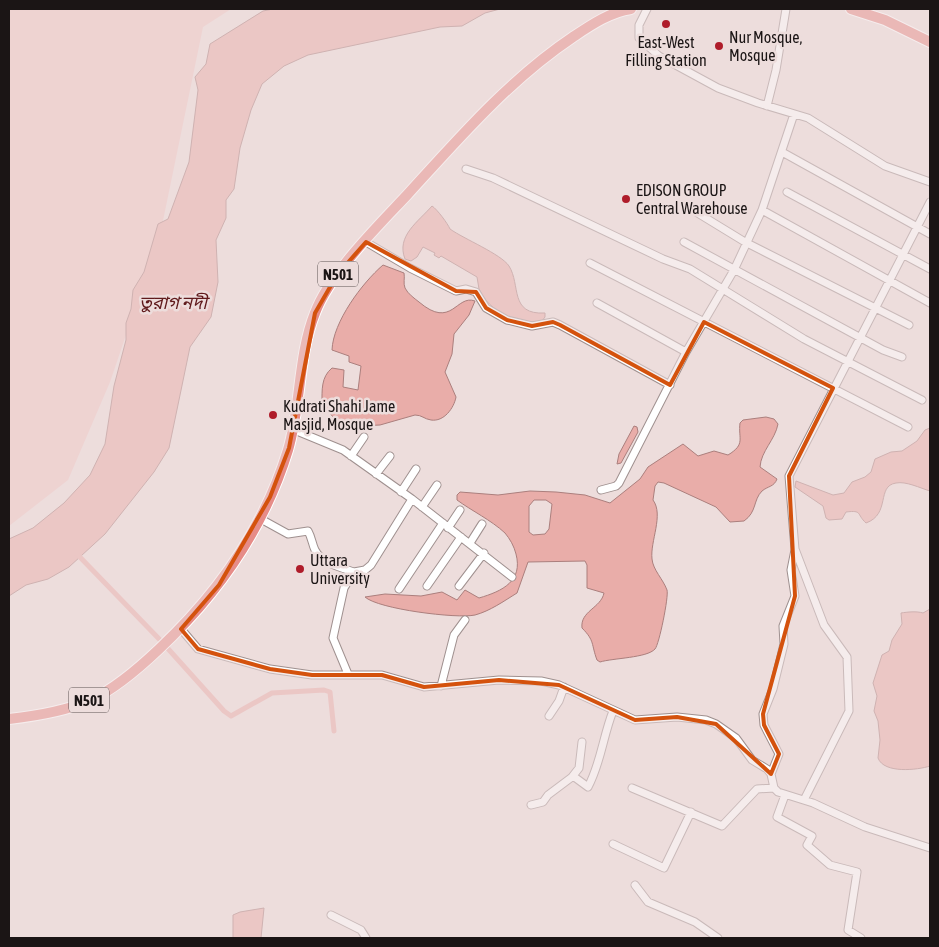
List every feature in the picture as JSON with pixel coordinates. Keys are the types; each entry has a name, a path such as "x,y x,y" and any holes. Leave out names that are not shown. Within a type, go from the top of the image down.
{"highway":[{"name":"N501","path":"9,719 50,712 92,699 128,676 179,631 219,585 259,518 279,474 289,448 305,352 315,313 338,275 491,104 558,47 588,27 621,10 631,9"},
{"path":"851,9 885,20 930,42"}],"street":[{"path":"647,9 642,17 638,34 660,56 718,88 767,106 808,118 885,166 930,182"},
{"path":"767,106 776,70 786,9"},
{"path":"601,490 616,486 619,483 686,352 722,287 734,270 762,210 794,114"},
{"path":"782,152 930,234"},
{"path":"466,169 493,178 663,259 690,269 722,287 773,321 922,400"},
{"path":"787,192 898,250 930,269"},
{"path":"774,788 772,774 779,754 764,725 763,714 773,689 784,644 784,626 795,596 791,570 795,549 789,476 930,202"},
{"path":"691,209 746,242 909,325"},
{"path":"762,210 930,303"},
{"path":"366,242 410,268 456,291 466,289 476,292 486,308 507,320 532,326 553,322 670,385"},
{"path":"684,242 861,338 902,358"},
{"path":"590,262 908,427"},
{"path":"597,304 686,352"},
{"path":"292,429 316,437 351,456 484,553 512,577"},
{"path":"351,456 364,437"},
{"path":"376,474 390,456"},
{"path":"402,492 416,469"},
{"path":"422,507 437,485"},
{"path":"259,518 288,534 308,531 313,538 316,551 326,560 354,572 365,570 371,565 412,499"},
{"path":"399,589 460,510"},
{"path":"470,543 482,524"},
{"path":"427,586 461,536"},
{"path":"795,549 824,625 847,657 849,711 804,800"},
{"path":"459,586 484,553"},
{"path":"348,674 333,638 344,588 354,572"},
{"path":"440,686 454,635 465,620"},
{"path":"179,631 198,649 246,663 312,675 348,674 393,677 424,687 499,680 541,681 564,686 635,720 683,717 716,724 736,738 752,760 772,774"},
{"path":"549,716 559,700 564,686"},
{"path":"573,776 588,787 597,770 604,735 613,710"},
{"path":"531,805 542,802 548,795 573,776 579,768 582,742"},
{"path":"632,788 722,826 757,789 774,788 785,795 804,800 865,827 930,848"},
{"path":"785,795 777,817 812,836 808,845 830,865 857,872 848,930 861,938"},
{"path":"613,844 664,868 691,812"},
{"path":"635,885 648,902 695,922 718,938"},
{"path":"331,915 361,930 366,938"}],"highlighted area":[{"path":"366,242 456,291 476,292 486,308 507,320 532,326 553,322 670,385 704,322 833,388 789,476 795,596 763,714 764,725 779,754 771,774 716,724 677,717 635,720 559,685 499,680 424,687 382,675 312,675 270,669 198,649 181,629 219,585 270,497 289,448 315,313 337,275"}],"shaded area":[{"path":"9,9 231,9 203,27 160,235 110,382 68,480 9,526"}],"water":[{"name":"তুরাগ নদী","path":"273,9 500,9 485,13 462,26 440,27 308,55 284,66 262,84 251,110 240,148 234,189 226,200 226,218 216,240 218,282 211,317 190,347 169,448 154,472 105,534 69,567 48,579 26,585 9,596 9,539 33,528 64,503 90,475 105,444 114,386 126,340 126,323 131,309 133,290 144,272 158,224 168,219 189,162 198,90 195,77 206,64 210,44 263,11"},
{"path":"432,206 450,229 505,261 513,274 521,304 526,309 534,312 545,313 542,321 523,321 505,315 484,297 479,289 477,277 441,256 439,258 434,255 435,253 423,247 417,257 411,261 405,259 403,243 406,236"},
{"path":"383,265 404,273 406,290 430,310 439,313 446,312 468,300 475,301 469,315 454,334 452,354 445,372 456,397 451,410 440,419 431,420 415,415 380,425 359,426 334,418 322,404 324,380 332,368 344,370 343,387 358,390 361,366 349,362 349,356 332,350 334,339 337,327 350,304 366,282"},
{"path":"766,417 774,419 778,424 760,467 777,479 774,484 762,491 751,514 744,521 730,522 716,507 664,483 658,482 655,486 653,500 656,506 657,521 652,559 654,567 667,590 667,594 659,639 657,646 651,652 600,662 597,660 591,640 582,628 582,622 604,593 587,588 587,565 585,561 528,562 517,593 475,615 452,616 418,612 385,605 365,597 385,594 421,596 442,592 457,600 465,590 479,598 496,592 509,584 517,571 516,554 512,543 500,528 457,500 457,495 460,492 498,495 530,491 556,492 585,495 610,503 640,479 648,467 683,444 698,456 714,451 728,455 739,444 740,423 743,420","holes":["534,500 546,500 552,504 549,529 545,534 533,535 529,532 529,506"]},
{"path":"634,426 637,427 638,432 621,463 617,464 619,454"},
{"path":"930,428 930,491 904,483 890,485 886,489 878,513 874,519 866,523 857,512 846,512 842,519 829,520 826,518 823,506 795,487 796,481 833,495 844,493 852,482 865,477 871,472 875,459 891,452 902,451 917,441 925,430"},
{"path":"930,609 930,766 918,769 894,769 881,763 878,758 880,740 878,721 874,711 877,696 873,683 882,655 889,651 892,640 902,624 901,613 923,613"},
{"path":"264,908 261,938 233,938 233,915"}],"waterway":[{"path":"76,553 162,642 224,711 231,716 272,693 324,690 330,692 334,731"}],"place":[{"name":"East-West Filling Station","path":"666,24"},
{"name":"Nur Mosque, Mosque","path":"719,46"},
{"name":"EDISON GROUP Central Warehouse","path":"626,199"},
{"name":"Kudrati Shahi Jame Masjid, Mosque","path":"273,415"},
{"name":"Uttara University","path":"300,569"}]}
